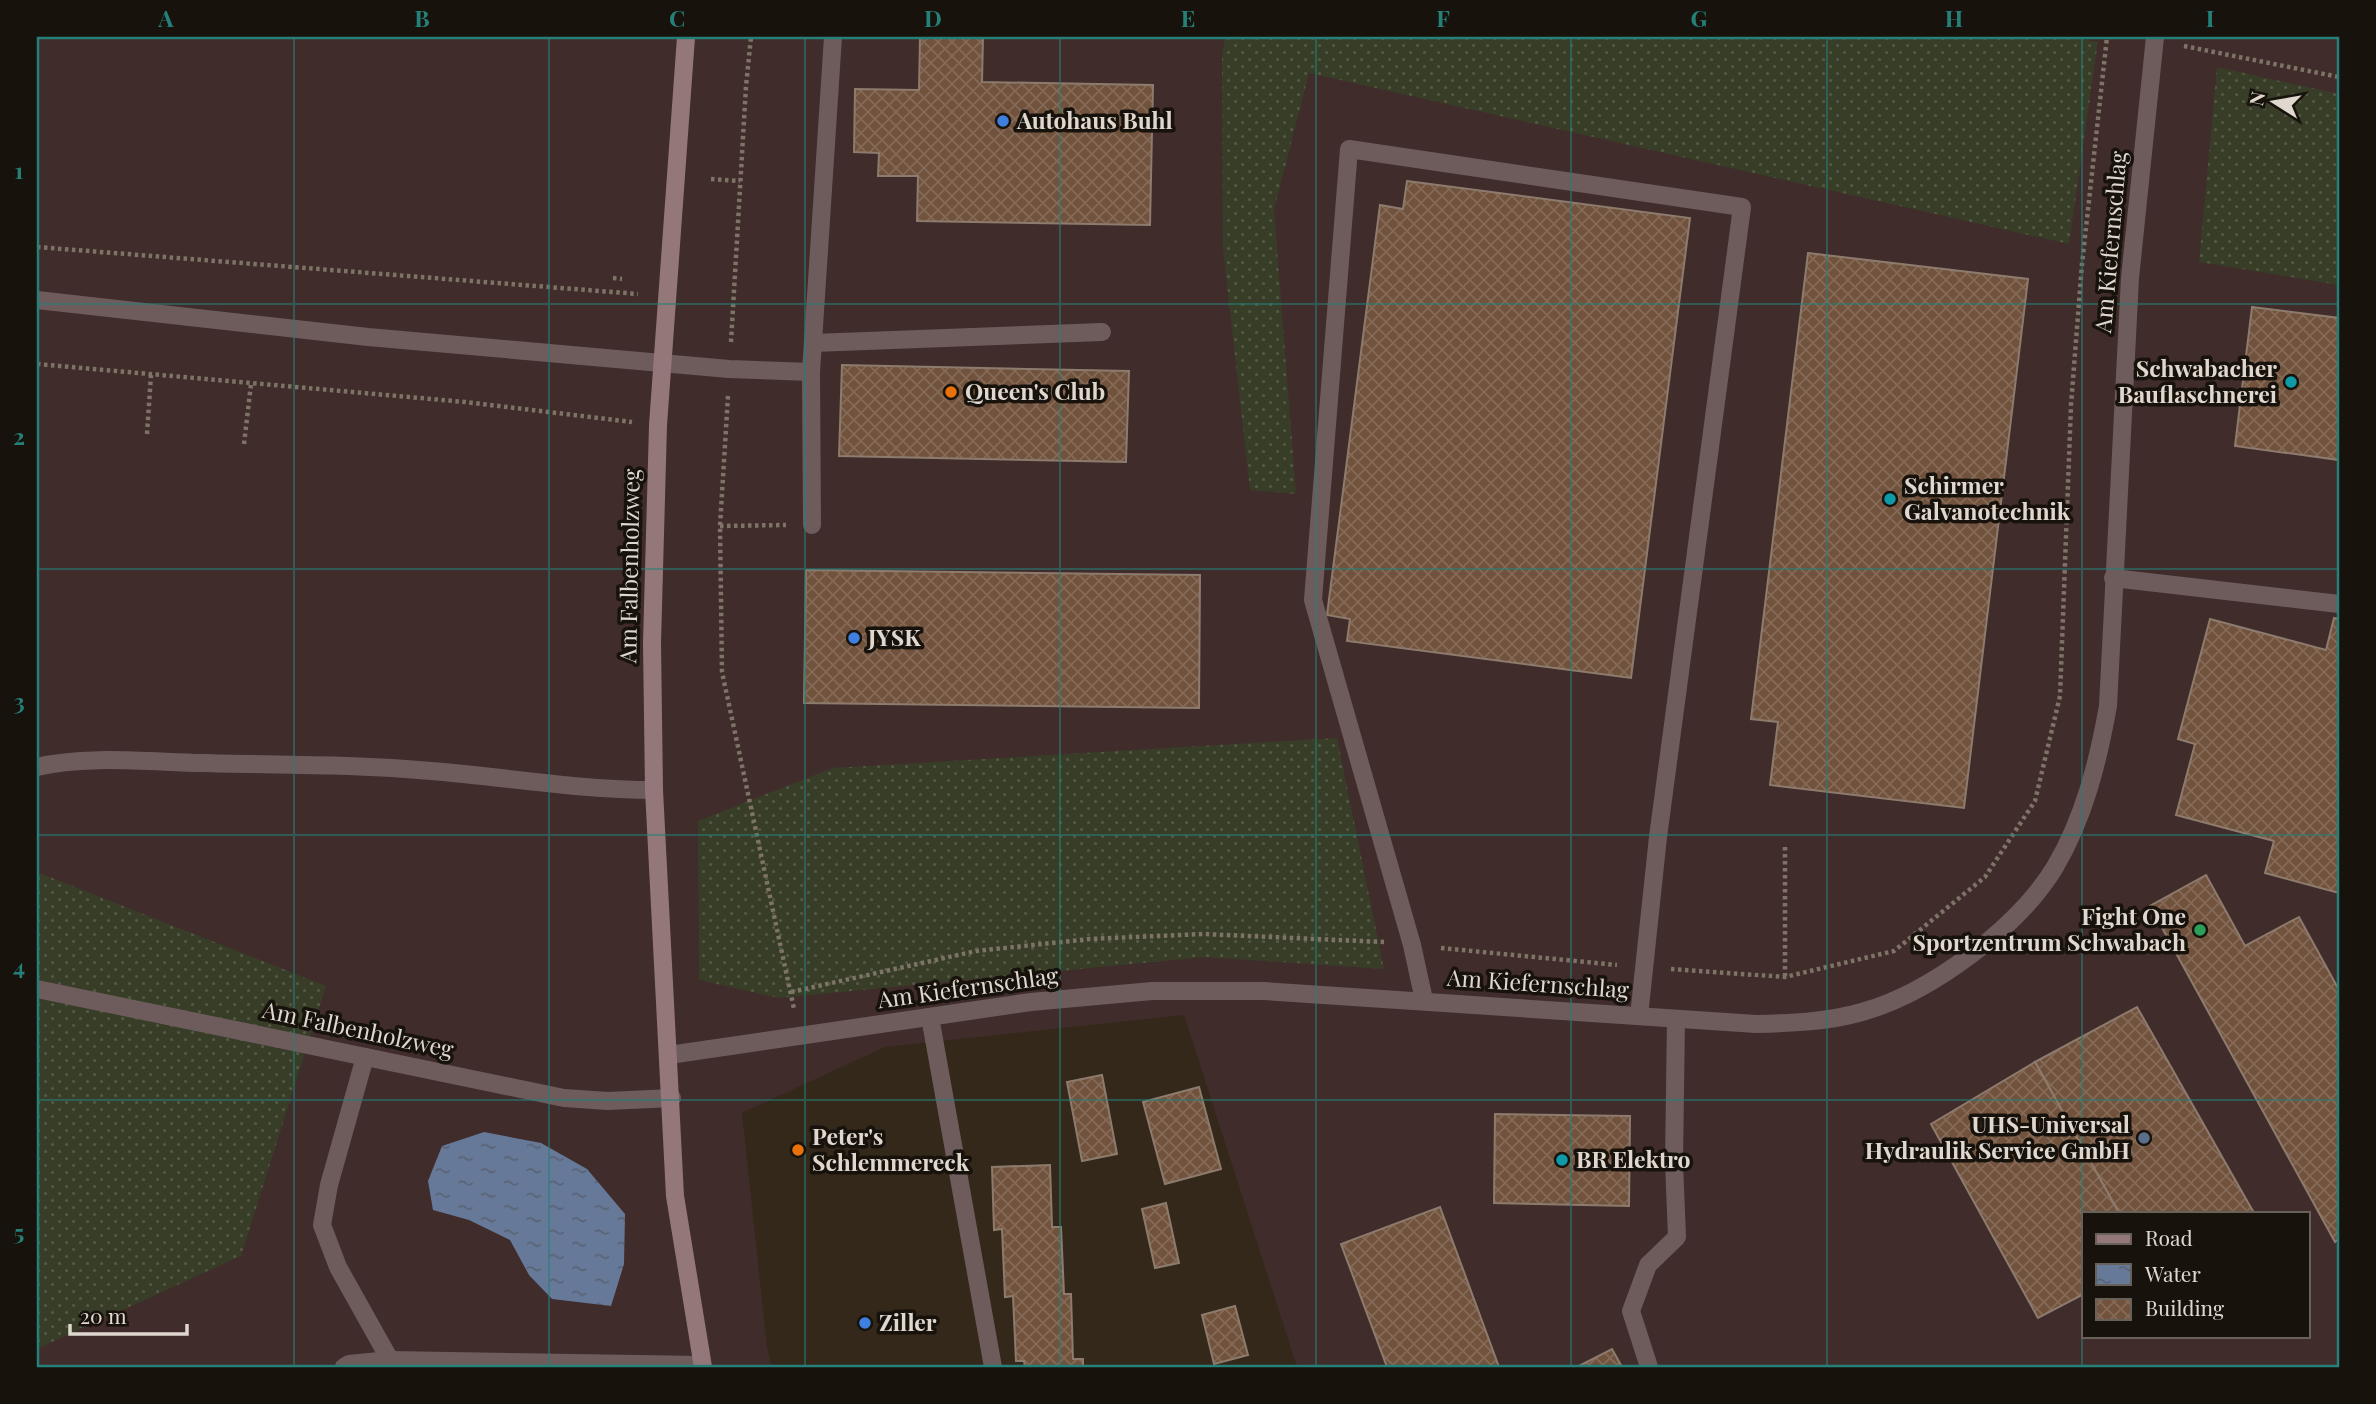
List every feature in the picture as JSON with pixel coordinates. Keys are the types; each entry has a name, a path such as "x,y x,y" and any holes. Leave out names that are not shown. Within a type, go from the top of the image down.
{"street":[{"name":"Am Falbenholzweg","path":"687,37 658,425 652,643 654,790 676,1196 702,1366"},
{"path":"812,525 811,372 833,37"},
{"name":"Am Kiefernschlag","path":"670,1055 1031,1002 1152,991 1264,991 1756,1024 1806,1023 1863,1012 1916,989 1974,951 2017,916 2054,868 2082,810 2099,757 2108,706 2130,278 2155,38"},
{"path":"1424,1000 1412,945 1313,600 1349,149 1742,207 1660,823 1639,1016"},
{"path":"37,300 369,337 729,369 811,372"},
{"path":"813,343 1102,332"},
{"path":"2113,578 2339,604"},
{"path":"37,768 53,763 148,762 332,766 430,771 599,790 654,790"},
{"name":"Am Falbenholzweg","path":"37,989 564,1098 608,1101 672,1098"},
{"path":"930,1017 993,1367"},
{"path":"1648,1367 1632,1311 1648,1265 1677,1237 1676,1019"},
{"path":"365,1057 329,1185 322,1225 338,1267 390,1364"},
{"path":"344,1367 349,1364 702,1366"}],"path":[{"path":"751,37 720,526 722,672 791,992"},
{"path":"2155,38 2339,77"},
{"path":"711,179 740,181"},
{"path":"37,247 666,296"},
{"path":"612,278 622,279"},
{"path":"37,364 465,402 658,425"},
{"path":"147,434 151,375"},
{"path":"244,444 251,384"},
{"path":"720,526 812,525"},
{"path":"1785,847 1785,977"}],"shaded area":[{"path":"37,37 2339,37 2339,1367 1297,1367 1184,1015 885,1047 742,1113 767,1347 772,1367 37,1367"}],"green space":[{"path":"1225,37 2068,37 2098,42 2069,244 1309,73 1274,210 1296,494 1250,490 1223,249 1222,58"},
{"path":"2217,67 2339,94 2339,285 2199,262"},
{"path":"1337,738 1384,969 1205,957 779,998 699,980 698,821 833,768"},
{"path":"37,872 326,986 241,1256 37,1349"}],"water":[{"path":"484,1132 541,1143 587,1169 625,1214 624,1264 611,1306 552,1299 529,1275 510,1240 469,1220 433,1210 428,1181 442,1146"}],"building":[{"name":"Autohaus Buhl","path":"920,37 983,37 982,82 1153,85 1150,225 917,221 918,176 878,176 879,153 854,152 855,89 919,90"},
{"path":"1407,181 1690,218 1631,678 1347,641 1350,619 1327,615 1380,205 1403,209"},
{"name":"Schirmer Galvanotechnik","path":"1808,253 2028,279 1964,808 1770,785 1778,722 1751,719"},
{"name":"Schwabacher Bauflaschnerei","path":"2252,307 2339,318 2339,460 2235,446"},
{"path":"842,365 1129,371 1126,462 839,456"},
{"path":"806,570 1200,575 1199,708 804,703"},
{"path":"2334,618 2339,619 2339,893 2265,873 2274,841 2176,815 2195,744 2178,739 2210,619 2326,650"},
{"path":"2206,875 2245,946 2299,917 2339,990 2339,1239 2335,1242 2150,906"},
{"name":"UHS-Universal Hydraulik Service GmbH","path":"2137,1007 2253,1212 2118,1212 2035,1062"},
{"path":"2035,1062 2118,1212 2082,1212 2082,1295 2038,1318 1931,1124"},
{"path":"1102,1075 1117,1154 1082,1161 1067,1082"},
{"path":"1199,1087 1221,1169 1165,1184 1143,1102"},
{"name":"BR Elektro","path":"1495,1114 1630,1116 1629,1206 1494,1203"},
{"path":"1050,1165 1052,1227 1061,1227 1064,1294 1071,1294 1073,1359 1083,1359 1083,1367 1025,1367 1024,1361 1016,1361 1013,1296 1005,1297 1002,1229 994,1230 992,1167"},
{"path":"1166,1203 1179,1263 1155,1268 1142,1209"},
{"path":"1440,1207 1499,1367 1387,1367 1341,1244"},
{"path":"1235,1306 1248,1355 1214,1364 1202,1315"},
{"path":"1612,1349 1622,1367 1577,1367"}],"place":[{"name":"Autohaus Buhl","path":"1003,121"},
{"name":"Schwabacher Bauflaschnerei","path":"2291,382"},
{"name":"Queen's Club","path":"951,392"},
{"name":"Schirmer Galvanotechnik","path":"1890,499"},
{"name":"JYSK","path":"854,638"},
{"name":"Fight One Sportzentrum Schwabach","path":"2200,930"},
{"name":"UHS-Universal Hydraulik Service GmbH","path":"2144,1138"},
{"name":"Peter's Schlemmereck","path":"798,1150"},
{"name":"BR Elektro","path":"1562,1160"},
{"name":"Ziller","path":"865,1323"}]}
